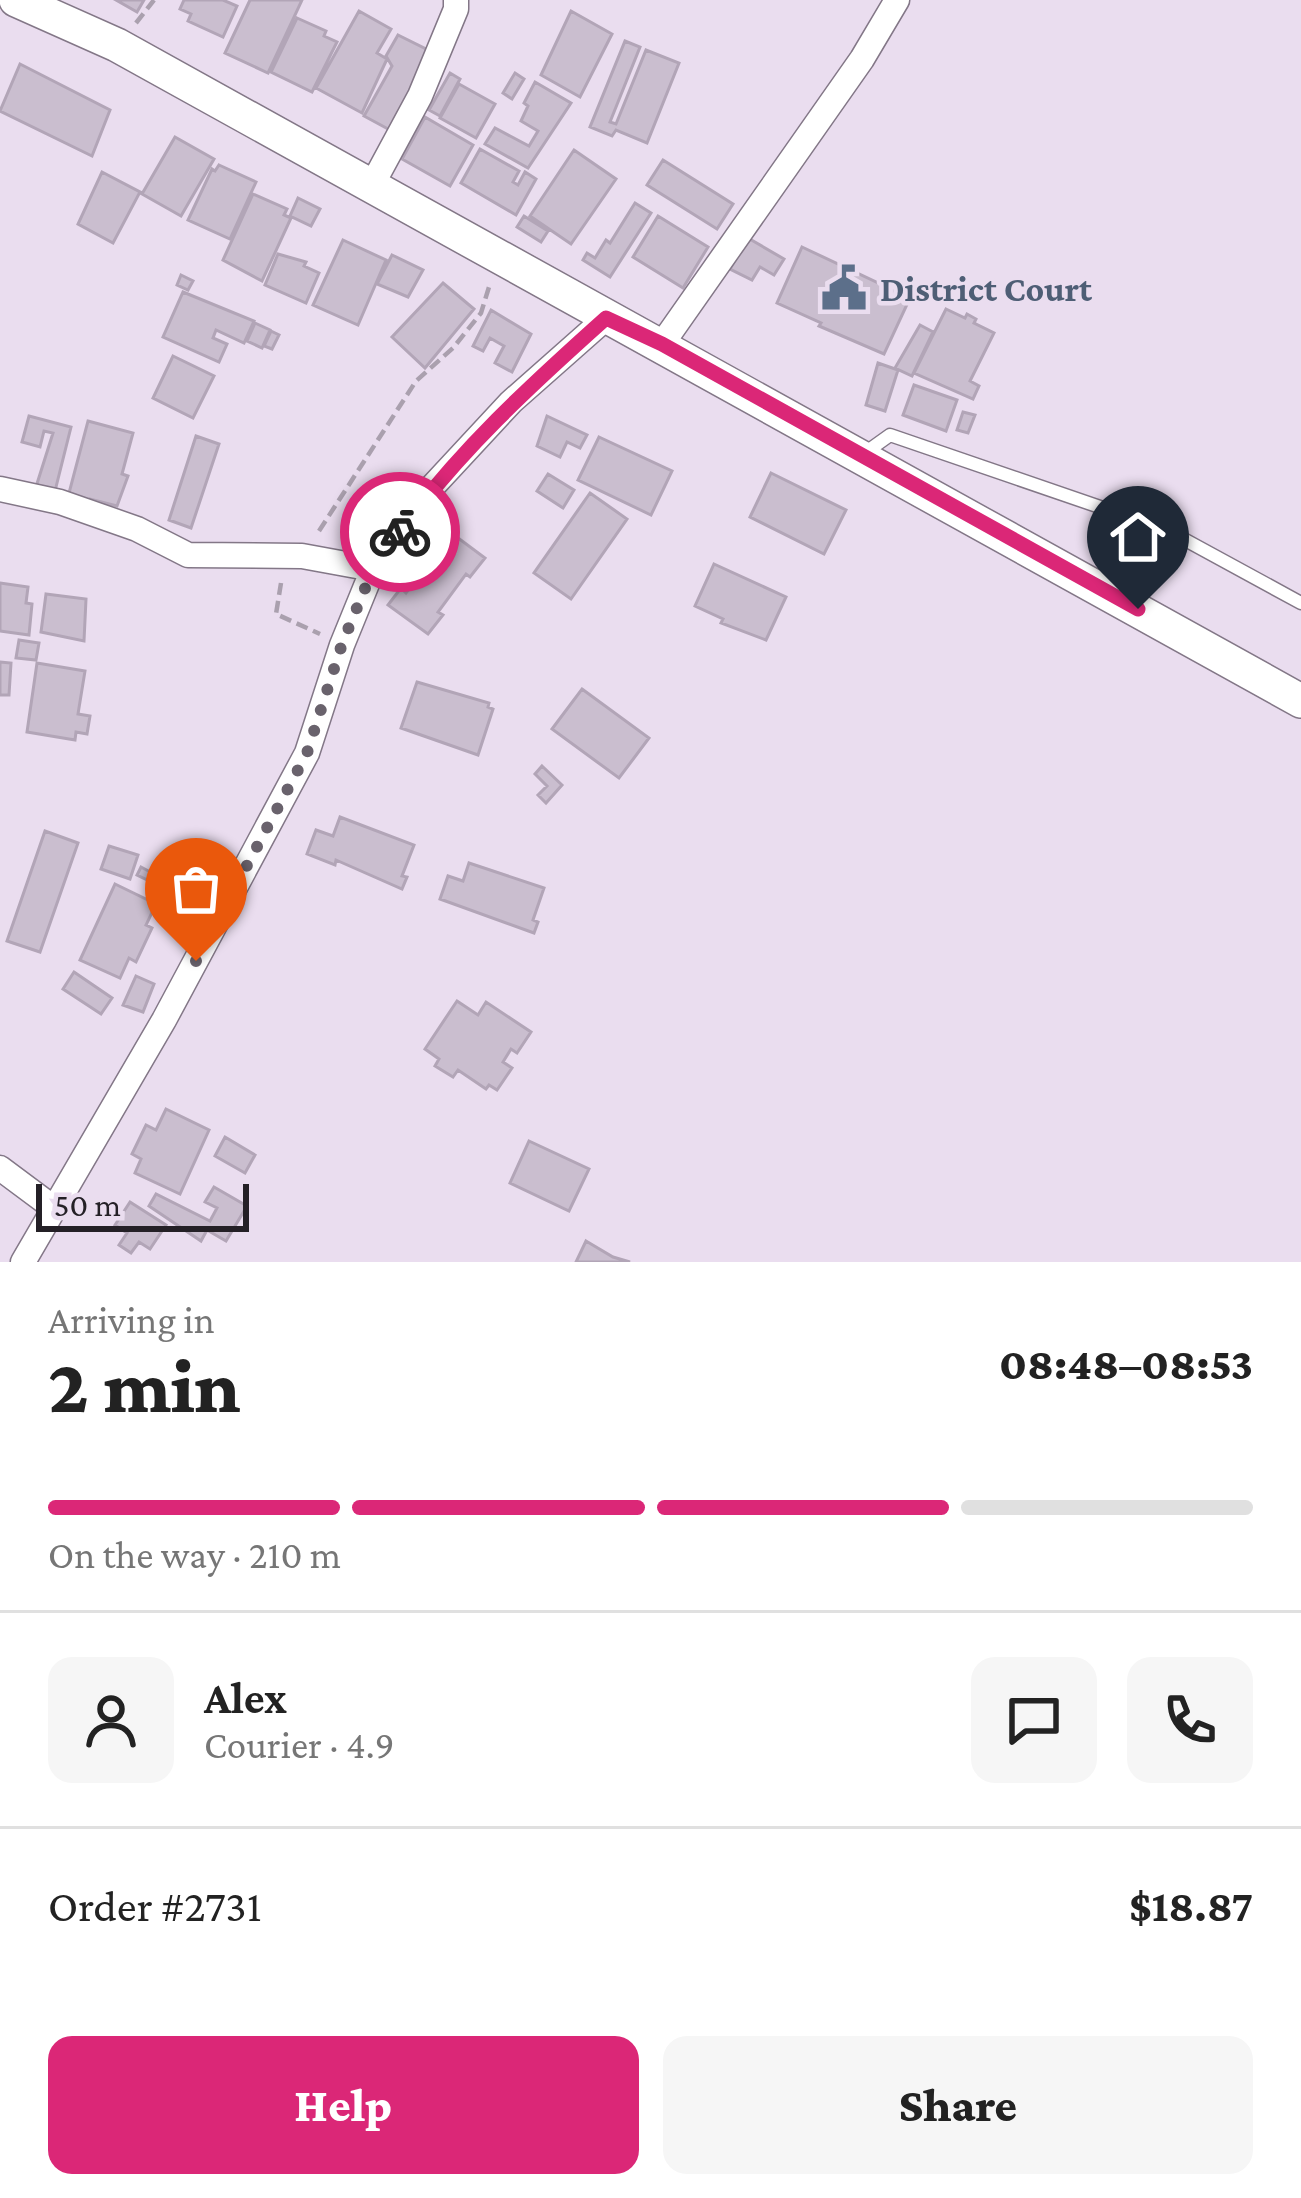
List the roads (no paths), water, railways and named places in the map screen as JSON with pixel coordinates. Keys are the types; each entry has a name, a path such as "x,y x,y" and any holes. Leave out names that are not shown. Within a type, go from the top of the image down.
{"main road":[{"path":"16,0 117,45 372,184 498,259 662,344 1301,701"}],"street":[{"path":"372,184 420,96 457,9 456,0"},
{"path":"662,344 862,59 897,0"},
{"path":"23,1262 232,896 307,753 342,644 373,569 434,486 512,402 606,318"},
{"path":"0,489 60,502 137,529 188,555 302,556 373,569"},
{"path":"0,1168 55,1209"}],"lane":[{"path":"861,456 890,435 1167,530 1301,603"}],"place":[{"name":"District Court","path":"844,288"}]}
